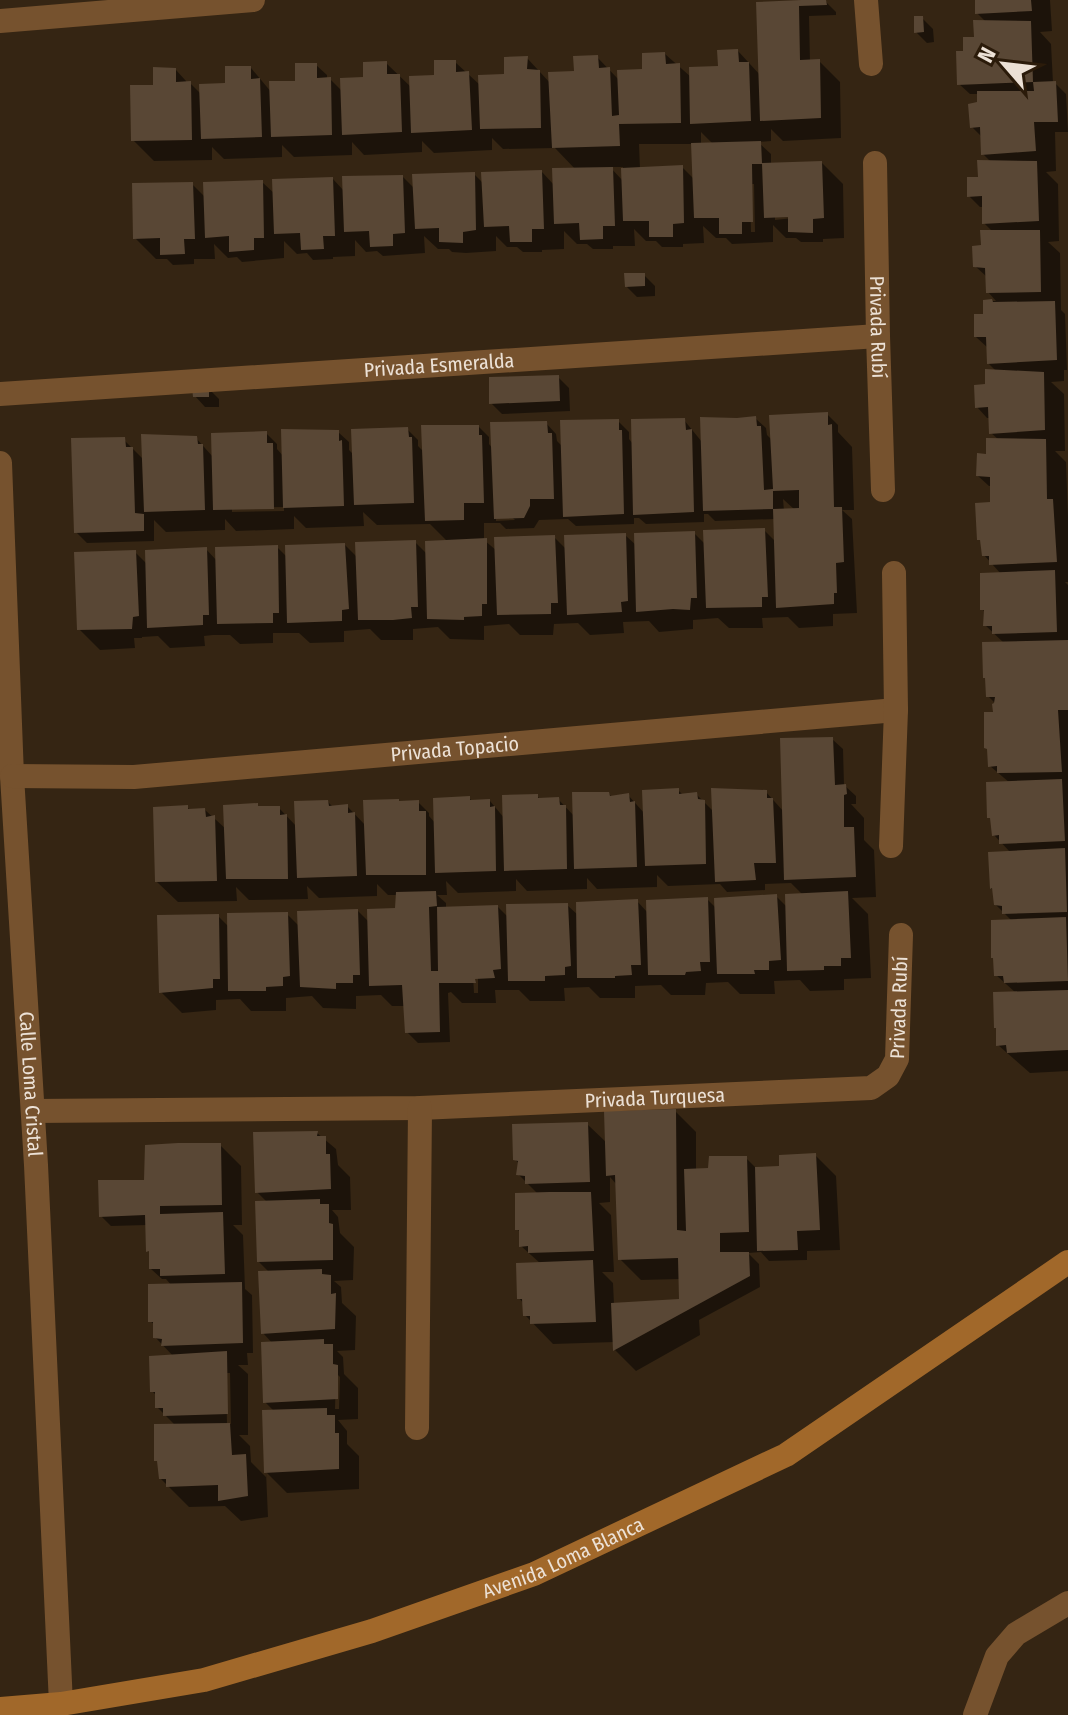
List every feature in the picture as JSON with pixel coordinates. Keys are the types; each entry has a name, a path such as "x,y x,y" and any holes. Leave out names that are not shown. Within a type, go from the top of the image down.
{"street":[{"path":"0,21 253,0"},
{"path":"866,0 871,64"},
{"name":"Privada Rubí","path":"875,163 883,490"},
{"name":"Privada Esmeralda","path":"0,394 878,336"},
{"name":"Calle Loma Cristal","path":"0,463 12,776 33,1111 61,1704"},
{"path":"891,846 896,710 894,573"},
{"name":"Privada Topacio","path":"12,776 134,777 896,710"},
{"name":"Privada Rubí","path":"888,1076 897,1059 901,935"},
{"name":"Privada Turquesa","path":"33,1111 420,1108 871,1088 888,1076"},
{"path":"417,1428 420,1108"},
{"name":"Avenida Loma Blanca","path":"0,1709 61,1704 204,1680 372,1631 534,1574 786,1455 1066,1268"},
{"path":"975,1715 997,1656 1016,1634 1068,1603"}],"building":[{"path":"826,0 827,5 799,6 800,60 820,59 821,118 760,121 756,2"},
{"path":"975,0 1031,0 1032,11 975,14"},
{"path":"914,16 923,16 924,32 914,33"},
{"path":"973,20 1031,21 1033,82 957,85 956,51 963,51 963,37 974,37"},
{"path":"738,49 739,62 749,62 751,121 690,124 689,67 718,66 717,50"},
{"path":"665,52 666,64 680,63 681,123 619,124 620,146 552,148 548,72 574,71 573,56 598,55 599,68 610,67 612,116 619,115 617,70 642,69 642,53"},
{"path":"528,56 527,69 540,70 541,128 480,129 478,75 504,74 504,57"},
{"path":"434,60 456,60 456,72 469,71 472,130 411,133 409,76 434,75"},
{"path":"387,61 387,74 400,74 402,132 342,135 340,78 363,77 363,62"},
{"path":"295,63 317,63 317,78 331,77 332,135 271,137 269,81 295,81"},
{"path":"225,66 251,66 251,79 260,78 262,137 201,139 199,84 225,83"},
{"path":"153,67 176,68 176,82 191,81 192,140 131,141 130,85 153,85"},
{"path":"1056,81 1058,122 1034,122 1036,151 981,155 980,127 970,128 968,104 977,102 977,91 1034,91 1033,82"},
{"path":"761,141 762,163 822,161 824,218 813,219 813,233 788,232 788,217 764,218 762,164 752,164 753,222 742,222 742,234 719,234 719,218 694,218 691,143"},
{"path":"977,160 1037,161 1039,221 982,224 982,196 967,197 967,177 978,177"},
{"path":"683,165 684,223 673,224 673,237 649,237 649,221 623,221 621,168"},
{"path":"613,167 615,226 603,226 603,239 580,240 579,223 554,224 552,168"},
{"path":"542,170 544,229 532,229 532,242 510,242 509,226 484,227 481,172"},
{"path":"475,172 476,230 463,232 463,243 439,242 439,228 415,229 412,174"},
{"path":"403,175 405,233 393,234 393,246 370,247 369,231 344,232 342,176"},
{"path":"333,177 335,236 323,236 324,249 301,250 300,233 274,234 272,179"},
{"path":"263,180 264,238 254,238 254,250 229,252 229,236 205,238 203,182"},
{"path":"193,182 195,239 184,239 185,254 160,255 160,238 133,239 132,183"},
{"path":"980,230 1040,230 1041,292 986,293 985,268 973,267 972,246 981,245"},
{"path":"624,273 645,273 645,286 625,287"},
{"path":"992,299 993,302 1055,301 1057,360 987,364 986,337 974,337 974,314 983,314 983,300"},
{"path":"985,369 1044,372 1045,430 989,434 988,407 975,408 974,385 985,384"},
{"path":"559,375 560,401 489,404 489,377"},
{"path":"209,386 209,397 193,397 192,387"},
{"path":"828,412 828,425 832,424 834,507 842,507 844,562 836,563 837,593 834,593 834,604 776,608 773,509 703,511 700,417 756,416 757,426 761,426 764,490 773,489 769,415","holes":["799,490 799,508 773,509 773,491"]},
{"path":"685,418 686,430 692,429 694,512 633,515 631,419"},
{"path":"619,419 619,430 622,430 624,514 563,517 560,420"},
{"path":"547,421 548,433 552,433 554,499 530,499 524,518 494,519 490,422"},
{"path":"421,425 479,425 484,503 464,503 464,520 425,521"},
{"path":"408,427 409,437 412,437 414,503 354,505 351,429"},
{"path":"281,429 339,430 344,506 283,508"},
{"path":"267,431 267,443 273,443 274,509 213,510 211,433"},
{"path":"141,434 197,436 198,444 203,444 205,510 144,512"},
{"path":"125,437 126,447 133,447 135,513 144,514 144,531 74,533 71,438"},
{"path":"986,438 1046,439 1047,499 1053,499 1057,562 989,565 989,556 982,556 980,540 977,540 975,503 990,502 990,477 976,476 977,453 986,454"},
{"path":"765,528 768,597 762,597 762,607 706,608 703,530"},
{"path":"695,531 697,598 691,598 690,610 636,612 634,533"},
{"path":"626,533 628,601 621,602 622,612 567,615 564,535"},
{"path":"555,535 558,603 551,603 551,614 497,615 494,537"},
{"path":"487,538 487,604 482,604 482,616 464,617 464,620 427,619 425,541"},
{"path":"416,540 418,607 411,607 412,618 358,620 355,542"},
{"path":"345,543 349,609 342,610 342,621 287,623 285,545"},
{"path":"278,545 279,613 273,613 273,623 217,624 215,547"},
{"path":"207,547 209,615 203,615 203,625 147,628 145,550"},
{"path":"136,550 139,616 133,617 132,629 77,630 74,552"},
{"path":"1055,570 1057,632 992,634 992,626 983,626 980,573"},
{"path":"1068,640 1068,710 1058,710 1062,772 997,773 997,766 988,767 987,749 984,748 984,712 993,712 995,697 986,697 982,642"},
{"path":"833,737 835,785 846,784 844,827 854,827 856,877 784,880 780,738"},
{"path":"1062,779 1065,841 999,844 999,835 992,836 990,818 987,818 986,782"},
{"path":"679,788 679,794 697,792 698,799 705,800 706,864 645,866 642,790"},
{"path":"711,788 767,790 767,798 773,798 776,863 754,863 756,880 715,882"},
{"path":"572,792 609,792 610,796 629,793 630,802 635,801 637,867 574,869"},
{"path":"538,794 538,798 559,797 560,805 566,805 567,869 504,871 502,795"},
{"path":"470,796 470,800 490,799 490,807 495,806 496,871 435,873 433,798"},
{"path":"328,800 329,806 348,804 348,813 355,812 357,876 297,878 294,801"},
{"path":"363,800 419,800 419,811 426,811 426,875 366,875"},
{"path":"258,803 258,806 280,806 280,815 287,814 288,879 226,879 223,805"},
{"path":"188,805 188,809 205,808 206,817 215,815 217,881 155,882 153,807"},
{"path":"1065,848 1067,912 1002,914 1002,906 994,905 990,889 988,852"},
{"path":"436,891 437,906 429,907 431,971 438,971 437,907 498,905 501,969 493,970 495,978 475,979 476,983 439,983 440,1032 405,1033 402,985 369,986 367,909 395,908 396,892"},
{"path":"848,891 851,958 841,958 841,966 824,966 824,970 787,971 785,894"},
{"path":"777,894 781,960 769,961 769,970 754,970 755,974 717,974 714,898"},
{"path":"708,897 710,962 700,962 701,971 686,972 685,975 648,975 646,900"},
{"path":"638,899 641,965 631,965 632,975 577,978 576,902"},
{"path":"568,903 571,966 565,967 565,975 545,976 545,981 508,981 506,904"},
{"path":"358,909 360,975 353,975 353,983 336,983 336,989 300,987 297,911"},
{"path":"288,912 290,976 283,977 283,986 266,987 266,991 228,991 227,913"},
{"path":"219,914 220,979 213,979 213,988 159,993 157,915"},
{"path":"1066,917 1068,981 1004,983 1003,976 994,976 991,920"},
{"path":"1068,990 1068,1050 1007,1053 1006,1045 996,1046 993,992"},
{"path":"676,1109 677,1230 686,1231 684,1169 708,1168 709,1156 747,1156 749,1232 720,1233 720,1252 749,1252 750,1276 613,1351 611,1303 679,1299 678,1258 618,1260 615,1175 606,1176 604,1111"},
{"path":"588,1122 590,1182 525,1184 525,1176 516,1175 518,1161 513,1160 512,1124"},
{"path":"318,1131 317,1136 326,1136 331,1189 255,1193 253,1132"},
{"path":"221,1143 222,1205 160,1206 160,1214 223,1212 225,1274 160,1276 160,1269 149,1269 145,1215 99,1217 98,1180 144,1180 145,1145"},
{"path":"816,1153 820,1230 797,1231 798,1250 757,1251 755,1167 779,1166 779,1155"},
{"path":"591,1192 594,1251 528,1253 528,1246 519,1247 519,1230 515,1230 515,1193"},
{"path":"320,1199 320,1204 329,1204 329,1223 333,1224 333,1260 257,1262 255,1201"},
{"path":"593,1260 596,1322 530,1324 530,1316 523,1316 522,1299 517,1299 516,1263"},
{"path":"322,1269 322,1274 331,1275 331,1294 336,1293 335,1329 261,1334 258,1271"},
{"path":"242,1282 243,1343 161,1346 162,1339 153,1338 153,1322 148,1322 148,1284"},
{"path":"324,1339 324,1344 333,1344 333,1364 338,1365 338,1399 263,1403 261,1342"},
{"path":"227,1351 228,1414 163,1416 163,1408 155,1408 155,1392 150,1392 149,1356"},
{"path":"327,1408 327,1415 335,1415 335,1433 339,1433 339,1469 264,1473 262,1410"},
{"path":"230,1423 232,1455 246,1454 248,1496 218,1501 218,1485 166,1487 166,1479 159,1479 157,1461 154,1461 154,1424"}]}
